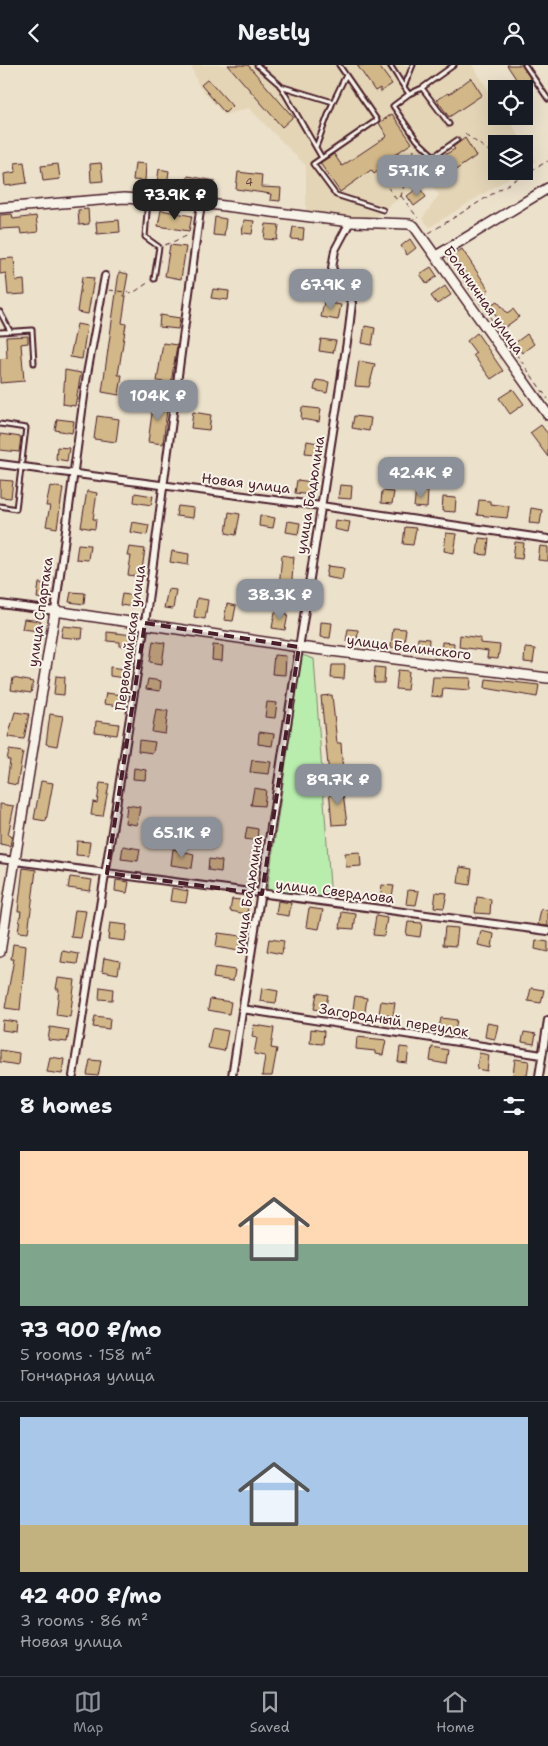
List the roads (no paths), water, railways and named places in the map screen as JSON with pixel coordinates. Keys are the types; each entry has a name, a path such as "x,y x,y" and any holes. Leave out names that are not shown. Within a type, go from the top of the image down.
{"street":[{"path":"440,254 548,188"},
{"path":"0,208 124,197 201,203 350,222"},
{"name":"Первомайская улица","path":"73,1076 107,873 145,623 201,203"},
{"name":"Больничная улица","path":"350,222 417,224 440,254 548,415"},
{"name":"улица Бадюлина","path":"232,1076 262,894 352,303 332,269 335,250 350,222"},
{"name":"улица Спартака","path":"0,953 55,611 87,374 105,276"},
{"name":"Новая улица","path":"0,464 321,506 548,539"},
{"name":"улица Белинского","path":"0,604 145,623 300,647 548,678"},
{"name":"улица Свердлова","path":"0,859 548,931"},
{"name":"Загородный переулок","path":"242,1009 542,1055"},
{"path":"539,1076 548,1020"}],"lane":[{"path":"257,65 280,85 322,158"},
{"path":"339,65 377,119 313,164 336,195 383,210"},
{"path":"390,65 409,94"},
{"path":"404,87 413,65"},
{"path":"434,156 417,140 393,106 454,65"},
{"path":"525,65 548,99"},
{"path":"316,147 333,102 346,75"},
{"path":"280,85 333,102"},
{"path":"422,88 449,124"},
{"path":"418,167 457,140"},
{"path":"148,199 145,237 159,247 154,279"},
{"path":"0,313 10,331"},
{"path":"0,332 32,330 34,363"},
{"path":"0,424 26,428 16,509 0,507"}]}
